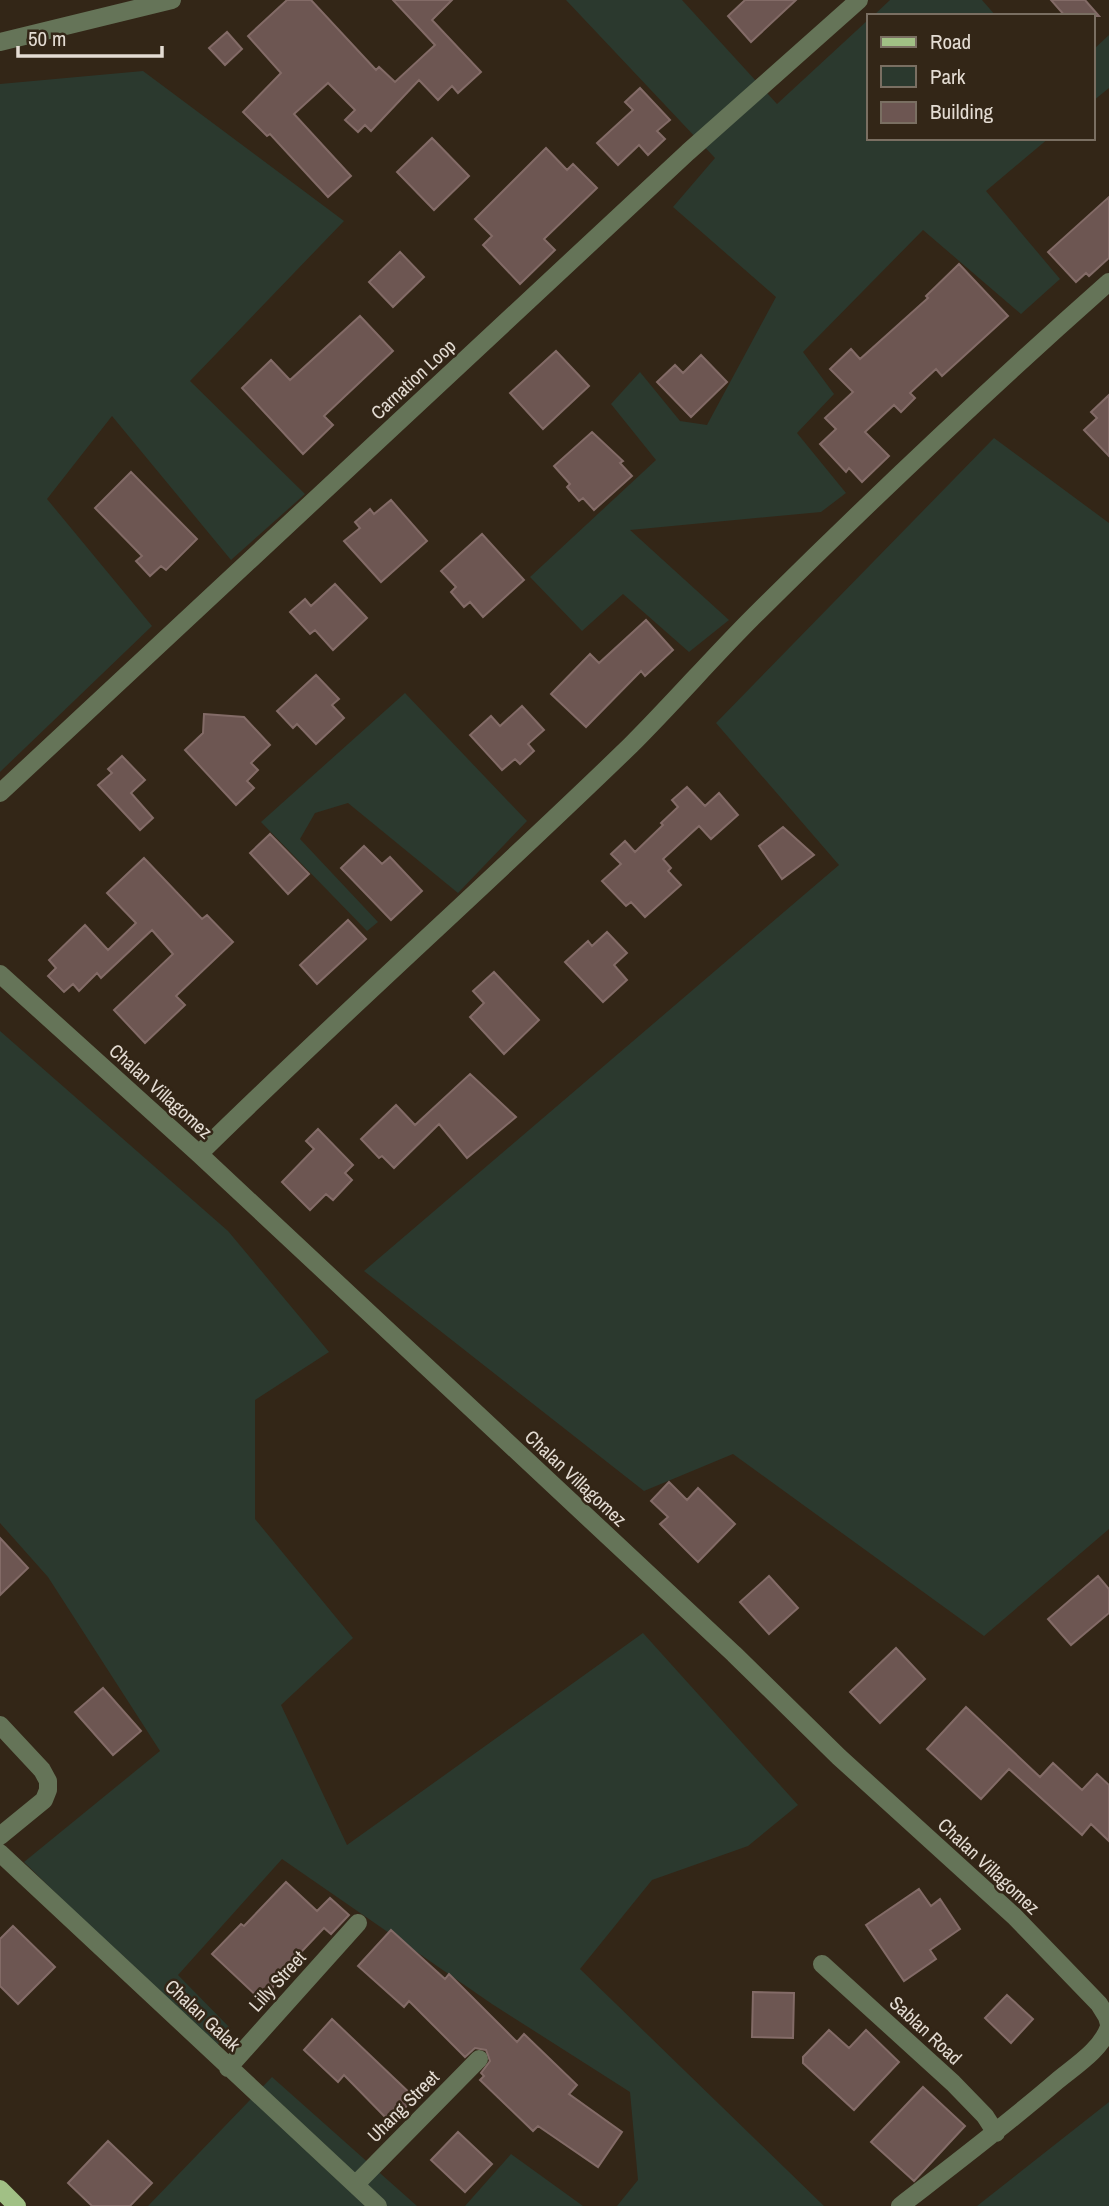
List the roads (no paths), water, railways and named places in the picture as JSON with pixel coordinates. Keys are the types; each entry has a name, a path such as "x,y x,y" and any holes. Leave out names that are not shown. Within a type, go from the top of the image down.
{"main road":[{"path":"0,2189 17,2206"}],"street":[{"path":"0,41 145,4 172,0"},
{"name":"Carnation Loop","path":"0,793 688,152 859,0"},
{"path":"199,1154 633,743 753,617 858,516 1109,282"},
{"name":"Chalan Villagomez","path":"0,974 199,1154 734,1654 839,1757 1014,1916 1099,2004 1109,2024 1104,2037 1088,2055 996,2133 900,2206"},
{"path":"0,1725 48,1781 44,1800 0,1836"},
{"name":"Chalan Galak","path":"0,1853 378,2206"},
{"name":"Lilly Street","path":"228,2068 358,1923"},
{"name":"Sablan Road","path":"822,1964 953,2084 985,2116 996,2133"},
{"name":"Uhang Street","path":"356,2183 479,2059"}]}
